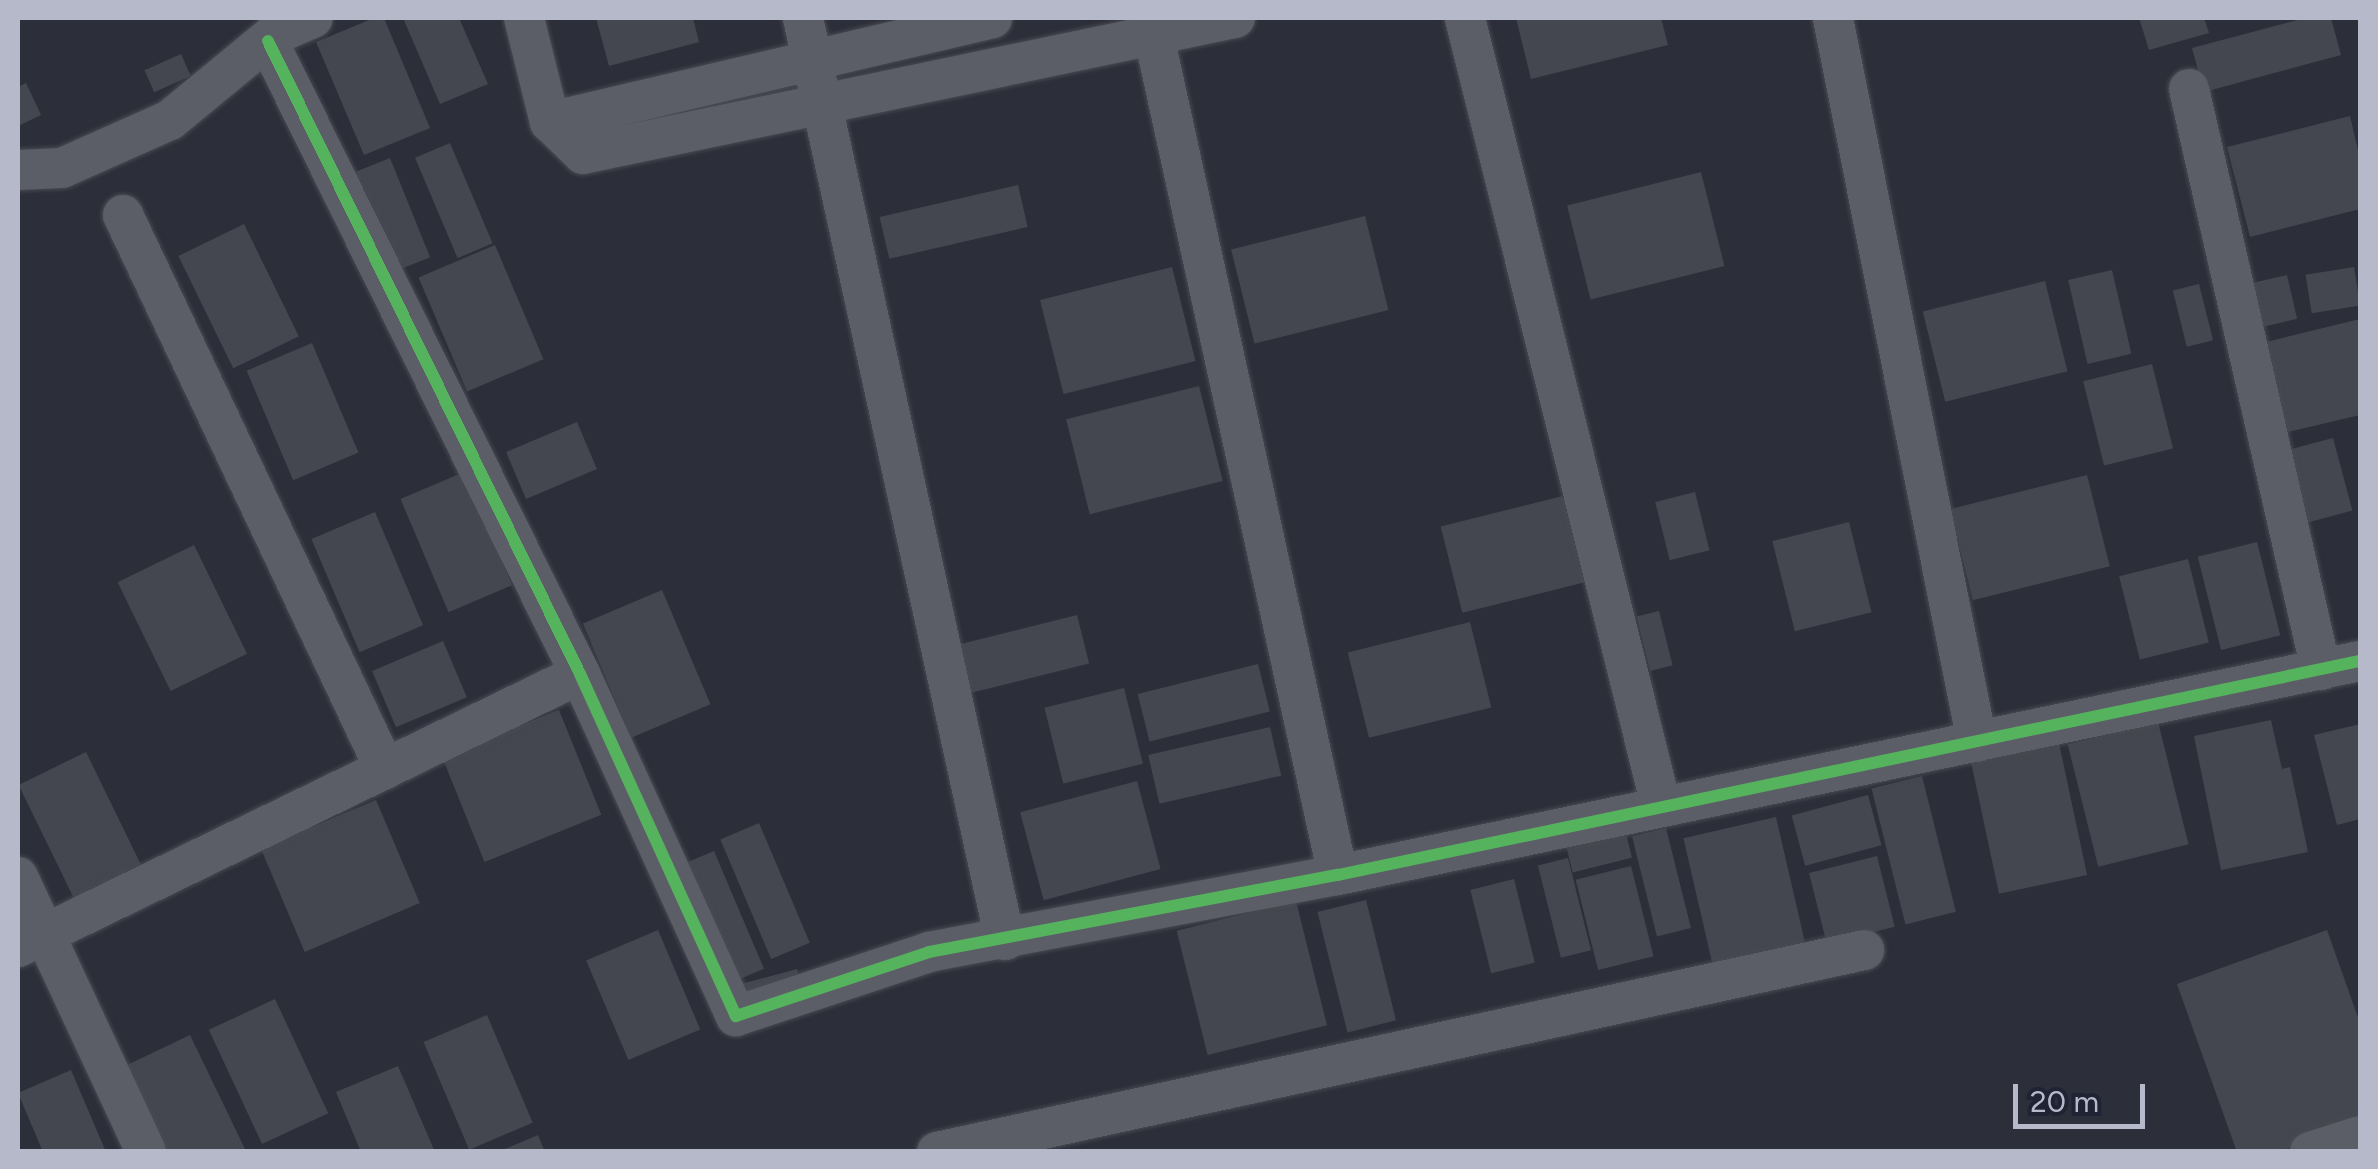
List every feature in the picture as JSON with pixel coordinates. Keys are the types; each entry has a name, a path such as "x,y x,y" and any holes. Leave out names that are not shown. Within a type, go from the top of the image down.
{"street":[{"path":"18,170 62,168 170,120 268,41 313,18"},
{"path":"524,18 550,122 584,154 1152,25 1235,18"},
{"path":"803,18 1005,940"},
{"path":"550,122 992,18"},
{"path":"1465,18 1662,805"},
{"path":"1833,18 1977,742"},
{"path":"1152,25 1338,875"},
{"path":"268,41 580,674 736,1016 929,952 1338,875 2360,661"},
{"path":"2189,88 2321,670"},
{"path":"123,215 386,769"},
{"path":"31,940 580,674"},
{"path":"18,877 31,940 146,1152"},
{"path":"936,1152 1864,950"},
{"path":"2310,1152 2360,1136"}],"building":[{"path":"374,18 384,18 430,128 364,155 316,42"},
{"path":"403,18 459,18 488,84 440,104"},
{"path":"596,18 693,18 699,42 609,66"},
{"path":"1516,18 1661,18 1668,45 1531,79"},
{"path":"2139,18 2204,18 2209,33 2149,50"},
{"path":"2305,18 2331,18 2341,55 2204,92 2192,48"},
{"path":"181,54 191,76 154,92 144,70"},
{"path":"26,83 41,115 18,126 18,87"},
{"path":"2350,116 2360,159 2360,209 2250,237 2227,147"},
{"path":"450,143 493,243 458,258 415,158"},
{"path":"390,158 430,257 394,272 354,173"},
{"path":"1701,172 1724,266 1591,300 1567,205"},
{"path":"1018,185 1028,227 889,259 880,217"},
{"path":"1365,216 1388,310 1255,344 1231,249"},
{"path":"244,224 299,336 233,368 178,256"},
{"path":"495,245 543,359 467,392 419,277"},
{"path":"1172,267 1195,361 1064,394 1040,300"},
{"path":"2354,267 2360,306 2312,313 2306,275"},
{"path":"2112,270 2131,354 2087,364 2068,280"},
{"path":"2287,275 2297,319 2252,329 2242,285"},
{"path":"2045,281 2067,371 1945,402 1923,311"},
{"path":"2199,284 2213,340 2187,347 2173,291"},
{"path":"2360,319 2360,415 2284,433 2262,343"},
{"path":"312,343 358,453 293,480 247,371"},
{"path":"2152,364 2173,448 2104,466 2083,381"},
{"path":"1199,386 1223,481 1090,514 1066,419"},
{"path":"577,422 597,469 526,499 506,452"},
{"path":"2333,438 2352,510 2304,523 2285,451"},
{"path":"464,472 512,585 449,612 400,499"},
{"path":"2087,475 2110,566 1973,600 1950,509"},
{"path":"1695,492 1710,550 1670,560 1655,502"},
{"path":"1563,496 1585,582 1462,613 1441,526"},
{"path":"375,512 423,625 360,652 311,539"},
{"path":"1849,522 1871,612 1795,631 1772,541"},
{"path":"2257,542 2280,635 2221,650 2198,557"},
{"path":"194,545 247,654 171,691 118,582"},
{"path":"2188,559 2209,642 2140,660 2119,576"},
{"path":"662,590 710,704 631,738 583,624"},
{"path":"1659,611 1673,665 1650,671 1637,617"},
{"path":"1077,615 1089,664 970,693 958,645"},
{"path":"1470,622 1491,707 1369,738 1348,652"},
{"path":"443,641 467,697 396,727 372,671"},
{"path":"1258,664 1270,712 1150,742 1138,694"},
{"path":"1124,688 1143,764 1063,784 1044,708"},
{"path":"559,710 601,815 485,862 442,757"},
{"path":"2271,720 2282,769 2290,767 2308,852 2221,870 2194,736"},
{"path":"2158,722 2188,844 2098,867 2068,744"},
{"path":"2360,724 2360,819 2337,825 2314,735"},
{"path":"1270,727 1281,776 1159,804 1148,755"},
{"path":"2059,743 2087,875 1999,894 1971,762"},
{"path":"86,752 145,872 77,905 19,785"},
{"path":"1922,776 1956,912 1905,924 1872,789"},
{"path":"1137,781 1161,869 1044,900 1020,812"},
{"path":"1868,795 1881,845 1805,866 1792,815"},
{"path":"376,800 420,903 305,952 261,849"},
{"path":"1776,817 1806,948 1714,969 1683,838"},
{"path":"1622,818 1632,858 1573,873 1563,833"},
{"path":"759,823 810,943 771,959 720,839"},
{"path":"1666,828 1691,928 1657,936 1632,836"},
{"path":"714,851 764,969 733,982 683,864"},
{"path":"1877,856 1895,927 1827,944 1809,873"},
{"path":"1568,858 1591,950 1561,958 1538,865"},
{"path":"1631,866 1653,956 1598,970 1576,880"},
{"path":"1514,879 1535,962 1491,973 1470,890"},
{"path":"1366,900 1396,1020 1347,1032 1317,912"},
{"path":"1296,901 1327,1025 1208,1055 1177,931"},
{"path":"658,930 700,1029 628,1060 586,960"},
{"path":"2327,930 2360,1023 2360,1122 2278,1152 2237,1152 2177,984"},
{"path":"797,969 803,992 749,1007 743,983"},
{"path":"275,999 328,1113 262,1144 209,1030"},
{"path":"487,1015 533,1123 469,1150 423,1042"},
{"path":"190,1035 245,1149 239,1152 166,1152 125,1066"},
{"path":"398,1066 435,1152 361,1152 336,1092"},
{"path":"71,1070 106,1152 43,1152 18,1093"},
{"path":"538,1135 545,1152 500,1152 500,1151"}],"cycle path":[{"path":"268,41 580,674 736,1016 929,952 1338,875 2360,661"}]}
